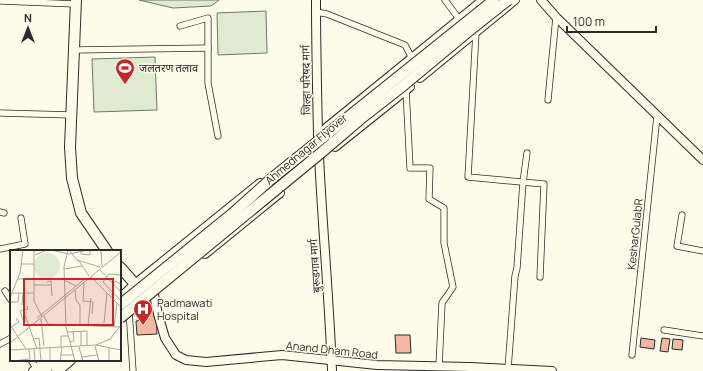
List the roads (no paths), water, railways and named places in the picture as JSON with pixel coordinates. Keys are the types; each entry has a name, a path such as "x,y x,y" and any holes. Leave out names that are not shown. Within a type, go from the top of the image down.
{"highway":[{"name":"Ahmednagar Flyover","path":"121,304 232,214 271,179 494,0"},
{"name":"Ahmednagar Flyover","path":"125,316 363,117 508,0"},
{"path":"76,2 70,147 72,178 81,213 106,250"},
{"path":"121,268 135,284 140,306"},
{"path":"38,370 54,361"},
{"path":"57,371 69,361"}],"street":[{"name":"जिल्हा परिषद मार्ग","path":"316,0 318,135 320,160"},
{"path":"445,0 459,20"},
{"path":"121,297 135,284 484,0"},
{"path":"125,316 140,306 231,233 515,0"},
{"path":"541,0 556,17 703,160"},
{"path":"0,1 76,2"},
{"path":"316,12 327,14 405,45 412,58"},
{"path":"548,100 556,17"},
{"path":"180,26 208,18 208,83 218,136"},
{"path":"476,32 468,177 544,184 540,277"},
{"path":"74,50 208,48"},
{"path":"406,90 410,168 430,168 429,199 444,208 444,243 453,287 442,303 439,366"},
{"path":"0,113 71,115"},
{"name":"KesharGulabR","path":"632,355 657,116"},
{"path":"508,369 523,182 527,153"},
{"name":"बुरूडगाव मार्ग","path":"320,160 332,371"},
{"path":"682,215 677,246 703,251"},
{"path":"0,249 25,244 21,218"},
{"path":"5,291 10,298"},
{"path":"127,292 125,316 133,371"},
{"name":"Anand Dham Road","path":"154,295 165,338 176,355 186,360 206,362 282,355 378,366 439,366 552,371"},
{"path":"664,330 703,336"},
{"path":"0,344 10,339"},
{"path":"32,361 38,370 45,361"},
{"path":"63,371 75,361"}],"place":[{"name":"जलतरण तलाव","path":"125,85"},
{"name":"Padmawati Hospital","path":"143,326"}]}
